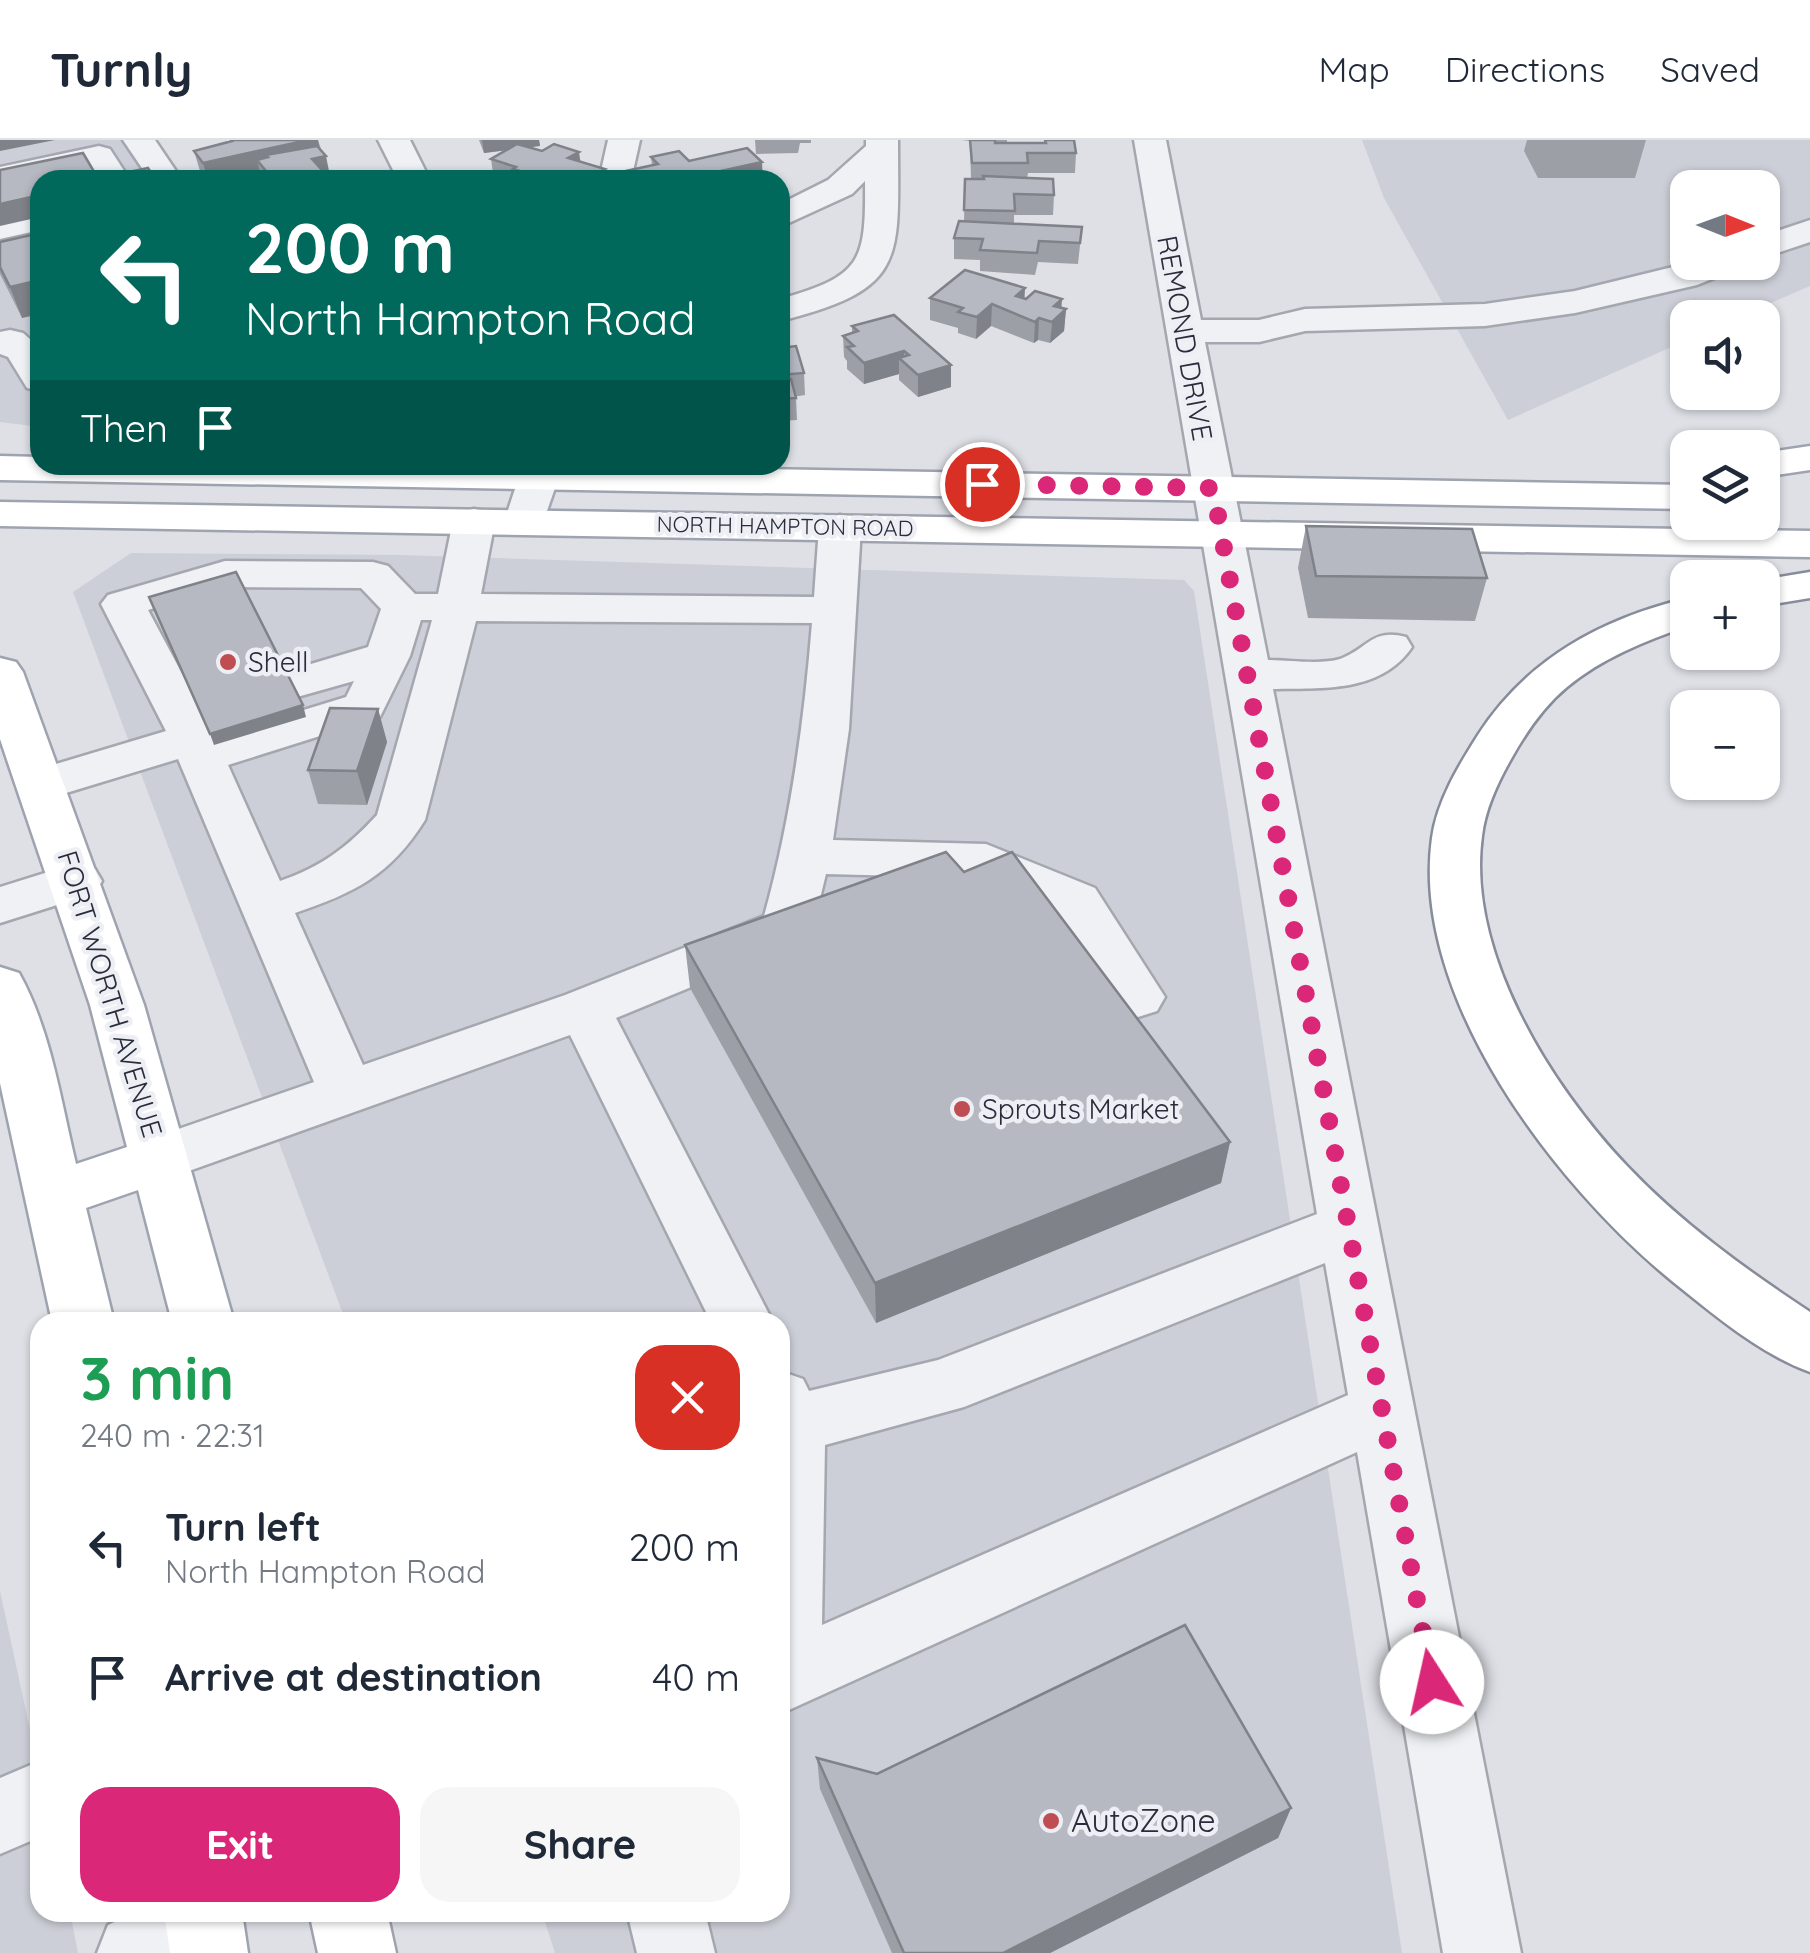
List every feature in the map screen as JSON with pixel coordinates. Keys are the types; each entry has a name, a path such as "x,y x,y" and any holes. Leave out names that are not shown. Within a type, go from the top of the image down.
{"main road":[{"path":"1780,462 1810,458"},
{"name":"NORTH HAMPTON ROAD","path":"0,468 30,468"},
{"path":"1376,494 1670,472"},
{"name":"NORTH HAMPTON ROAD","path":"610,475 1810,544"},
{"name":"NORTH HAMPTON ROAD","path":"0,514 840,527 1217,510 1376,494 1670,497"},
{"path":"1780,590 1810,585"},
{"path":"1670,618 1602,645 1551,678 1512,720 1480,770 1457,833 1457,903 1472,966 1508,1046 1554,1121 1638,1216 1729,1293 1810,1346"},
{"name":"FORT WORTH AVENUE","path":"0,672 76,880 161,1158 200,1312"},
{"path":"0,987 22,1057 81,1312"},
{"path":"56,1195 161,1158"},
{"path":"350,1922 358,1953"}],"street":[{"path":"138,140 159,170"},
{"path":"394,140 409,170"},
{"path":"616,170 624,140"},
{"name":"REMOND DRIVE","path":"1150,140 1482,1953"},
{"path":"790,212 840,187 882,145"},
{"path":"790,307 823,299 870,274 879,255 882,145"},
{"path":"0,177 30,174"},
{"path":"0,229 30,222"},
{"path":"1780,241 1810,230"},
{"path":"0,262 30,255"},
{"path":"1182,320 1259,331 1305,320 1484,315 1670,279"},
{"path":"0,343 10,341 23,350 30,362"},
{"path":"525,522 540,475"},
{"path":"268,904 335,881 374,850 400,820 457,608 474,522"},
{"path":"161,1158 584,1010 787,927 819,790 840,527"},
{"path":"347,1093 156,642 123,604 225,574 388,591 457,608 835,610"},
{"path":"254,612 388,591"},
{"path":"42,784 195,732 364,707 388,656 388,591"},
{"path":"1247,675 1349,674 1390,647"},
{"path":"290,685 388,656"},
{"path":"806,856 986,861 1078,901 1138,997"},
{"path":"0,905 76,880"},
{"path":"584,1010 737,1312"},
{"path":"790,1446 1348,1228"},
{"path":"790,1675 1382,1410"},
{"path":"0,1817 30,1803"},
{"path":"668,1922 676,1953"},
{"path":"136,1953 205,1929"}],"shaded area":[{"path":"0,140 150,140 170,170 30,170 30,426 0,422"},
{"path":"1362,140 1810,140 1810,286 1778,300 1670,300 1670,348 1508,420 1384,198"},
{"path":"131,553 401,555 1184,580 1194,591 1402,1953 555,1953 545,1922 790,1922 790,1312 342,1312 73,592"},
{"path":"0,1591 30,1730 30,1922 72,1922 78,1953 0,1953"}],"building":[{"path":"231,140 308,140 203,163 194,151"},
{"path":"970,140 1074,140 1076,153 1027,153 1028,163 972,163"},
{"path":"517,144 542,151 554,144 579,152 568,158 605,169 516,170 491,159"},
{"path":"317,146 326,156 312,159 322,170 265,170 257,160"},
{"path":"747,148 762,162 726,170 630,170 658,164 651,157 679,151 689,161"},
{"path":"83,153 93,170 30,170 30,197 0,204 0,170"},
{"path":"983,176 1053,179 1054,195 1014,194 1015,211 964,210 965,179 984,179"},
{"path":"959,221 1082,227 1080,243 1039,241 1037,253 980,250 983,239 954,238"},
{"path":"30,235 30,282 10,287 0,267 0,242"},
{"path":"965,270 1025,288 1016,296 1026,299 1035,291 1062,299 1054,306 1066,309 1052,322 1039,318 1035,322 992,304 977,317 958,312 963,308 930,298"},
{"path":"894,315 951,365 918,375 899,358 909,355 904,351 864,363 847,347 854,346 843,336 858,331 852,326"},
{"path":"796,346 804,373 790,374 790,347"},
{"path":"791,379 796,398 790,398"},
{"path":"1306,526 1472,529 1487,578 1316,576"},
{"name":"Shell","path":"236,572 303,705 210,734 149,597"},
{"path":"330,708 378,709 357,771 308,770"},
{"name":"Sprouts Market","path":"946,852 964,872 1012,852 1230,1142 875,1283 685,945"},
{"name":"AutoZone","path":"1185,1625 1291,1808 1003,1953 904,1953 817,1758 877,1774"}],"place":[{"name":"Shell","path":"228,662"},
{"name":"Sprouts Market","path":"962,1109"},
{"name":"AutoZone","path":"1051,1821"}],"route":[{"path":"982,484 1213,488 1432,1682"}]}
